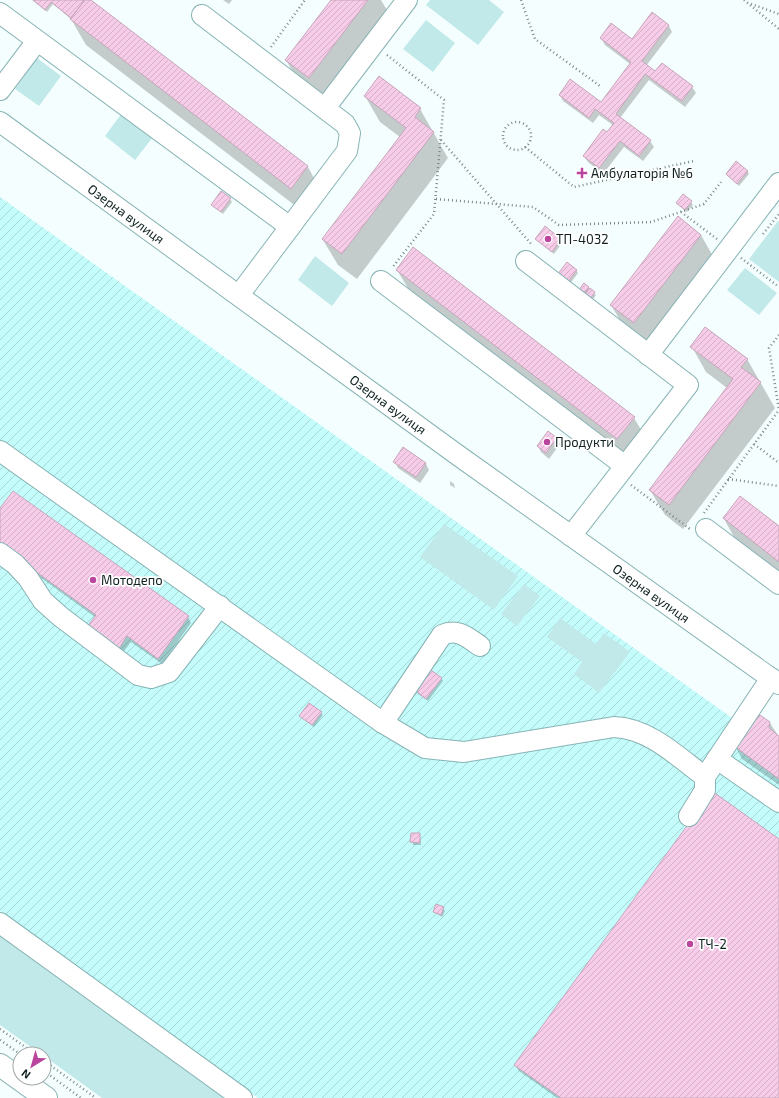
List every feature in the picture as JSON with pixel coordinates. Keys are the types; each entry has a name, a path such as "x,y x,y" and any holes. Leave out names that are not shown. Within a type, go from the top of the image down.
{"main road":[{"path":"0,1065 46,1098"}],"street":[{"path":"325,108 407,0"},
{"path":"0,13 290,227"},
{"path":"202,15 325,108 345,124 350,133 347,151 239,295"},
{"path":"0,90 37,41"},
{"name":"Озерна вулиця","path":"0,122 571,536 775,681"},
{"path":"648,355 778,188"},
{"path":"526,261 688,385 571,536"},
{"path":"381,281 622,471"},
{"path":"0,451 383,723 425,748 464,752 614,726 624,727 647,735 705,777"},
{"path":"701,523 779,584"},
{"path":"0,553 15,564 28,578 43,601 138,675 151,678 169,672 220,606"},
{"path":"383,723 442,635 449,632 456,632 462,634 480,646"},
{"path":"688,816 705,790 705,777 775,681"},
{"path":"717,759 779,802"},
{"path":"0,923 242,1098"}],"path":[{"path":"261,60 305,0"},
{"path":"521,0 535,39 600,86"},
{"path":"744,0 779,29"},
{"path":"748,3 779,14"},
{"path":"373,44 444,100 434,214 381,281"},
{"path":"521,122 528,128 531,136 525,147 520,149 511,148 504,142 503,133 508,125 521,122"},
{"path":"441,140 534,247 526,261"},
{"path":"525,147 574,187 694,160"},
{"path":"436,199 533,206 559,225 651,222 704,204 721,182"},
{"path":"622,471 691,530 701,523 728,479 779,410 769,348 779,335"},
{"path":"754,444 779,463"},
{"path":"776,461 779,456"},
{"path":"728,479 779,486"},
{"path":"0,1029 24,1046"},
{"path":"0,1040 12,1048"},
{"path":"52,1067 96,1098"},
{"path":"52,1077 81,1098"}],"shaded area":[{"path":"430,0 489,0 504,12 478,45 426,5"},
{"path":"426,20 455,43 433,72 403,49"},
{"path":"37,58 61,76 39,106 15,89"},
{"path":"122,113 153,137 135,160 105,136"},
{"path":"0,197 742,725 754,720 760,715 770,722 769,728 779,736 779,1098 258,1098 0,911"},
{"path":"778,221 779,222 779,282 749,259"},
{"path":"315,256 349,283 332,306 298,280"},
{"path":"745,268 777,293 759,315 727,290"},
{"path":"444,524 518,576 494,610 420,557"},
{"path":"524,584 540,596 517,626 501,614"},
{"path":"560,618 596,644 604,633 630,652 599,693 574,674 582,662 547,637"},
{"path":"0,932 230,1098 102,1098 52,1062 52,1046 30,1046 0,1025"}],"building":[{"path":"33,0 84,1 71,18 51,2 45,10"},
{"path":"85,0 91,0 308,166 291,189 70,19"},
{"path":"331,0 368,0 309,78 285,60"},
{"path":"652,12 669,25 642,61 655,71 662,63 693,86 682,101 645,74 616,114 651,140 639,156 620,141 599,168 583,156 603,129 607,132 614,123 595,109 589,118 559,95 570,79 601,102 631,62 600,38 611,23 632,39"},
{"path":"379,76 421,108 415,117 434,132 342,254 322,239 406,128 364,96"},
{"path":"736,161 748,171 737,184 726,174"},
{"path":"221,191 231,198 221,212 211,205"},
{"path":"683,194 692,201 685,210 676,203"},
{"path":"678,216 701,235 634,323 610,305"},
{"name":"ТП-4032","path":"545,226 561,239 552,252 535,239"},
{"path":"413,247 635,417 617,439 396,270"},
{"path":"567,262 577,270 567,283 557,275"},
{"path":"584,283 589,287 582,297 576,293"},
{"path":"590,288 595,292 588,302 582,298"},
{"path":"705,327 748,359 741,367 761,382 669,505 649,490 733,379 690,347"},
{"name":"Продукти","path":"548,431 557,438 546,453 537,446"},
{"path":"403,447 426,463 416,477 393,462"},
{"name":"Мотодепо","path":"13,491 189,616 158,659 127,636 118,650 87,627 96,615 0,546 0,508"},
{"path":"740,496 779,526 779,562 723,518"},
{"path":"431,670 442,678 426,699 416,691"},
{"path":"309,703 322,712 312,725 299,716"},
{"path":"760,715 770,722 769,728 779,736 779,779 734,746"},
{"name":"ТЧ-2","path":"712,791 779,839 779,1098 561,1098 514,1065"},
{"path":"411,833 420,833 420,843 410,842"},
{"path":"436,904 444,907 441,915 433,912"}],"place":[{"name":"Амбулаторія №6","path":"582,173"},
{"name":"ТП-4032","path":"548,239"},
{"name":"Продукти","path":"547,442"},
{"name":"Мотодепо","path":"93,580"},
{"name":"ТЧ-2","path":"690,944"}]}
